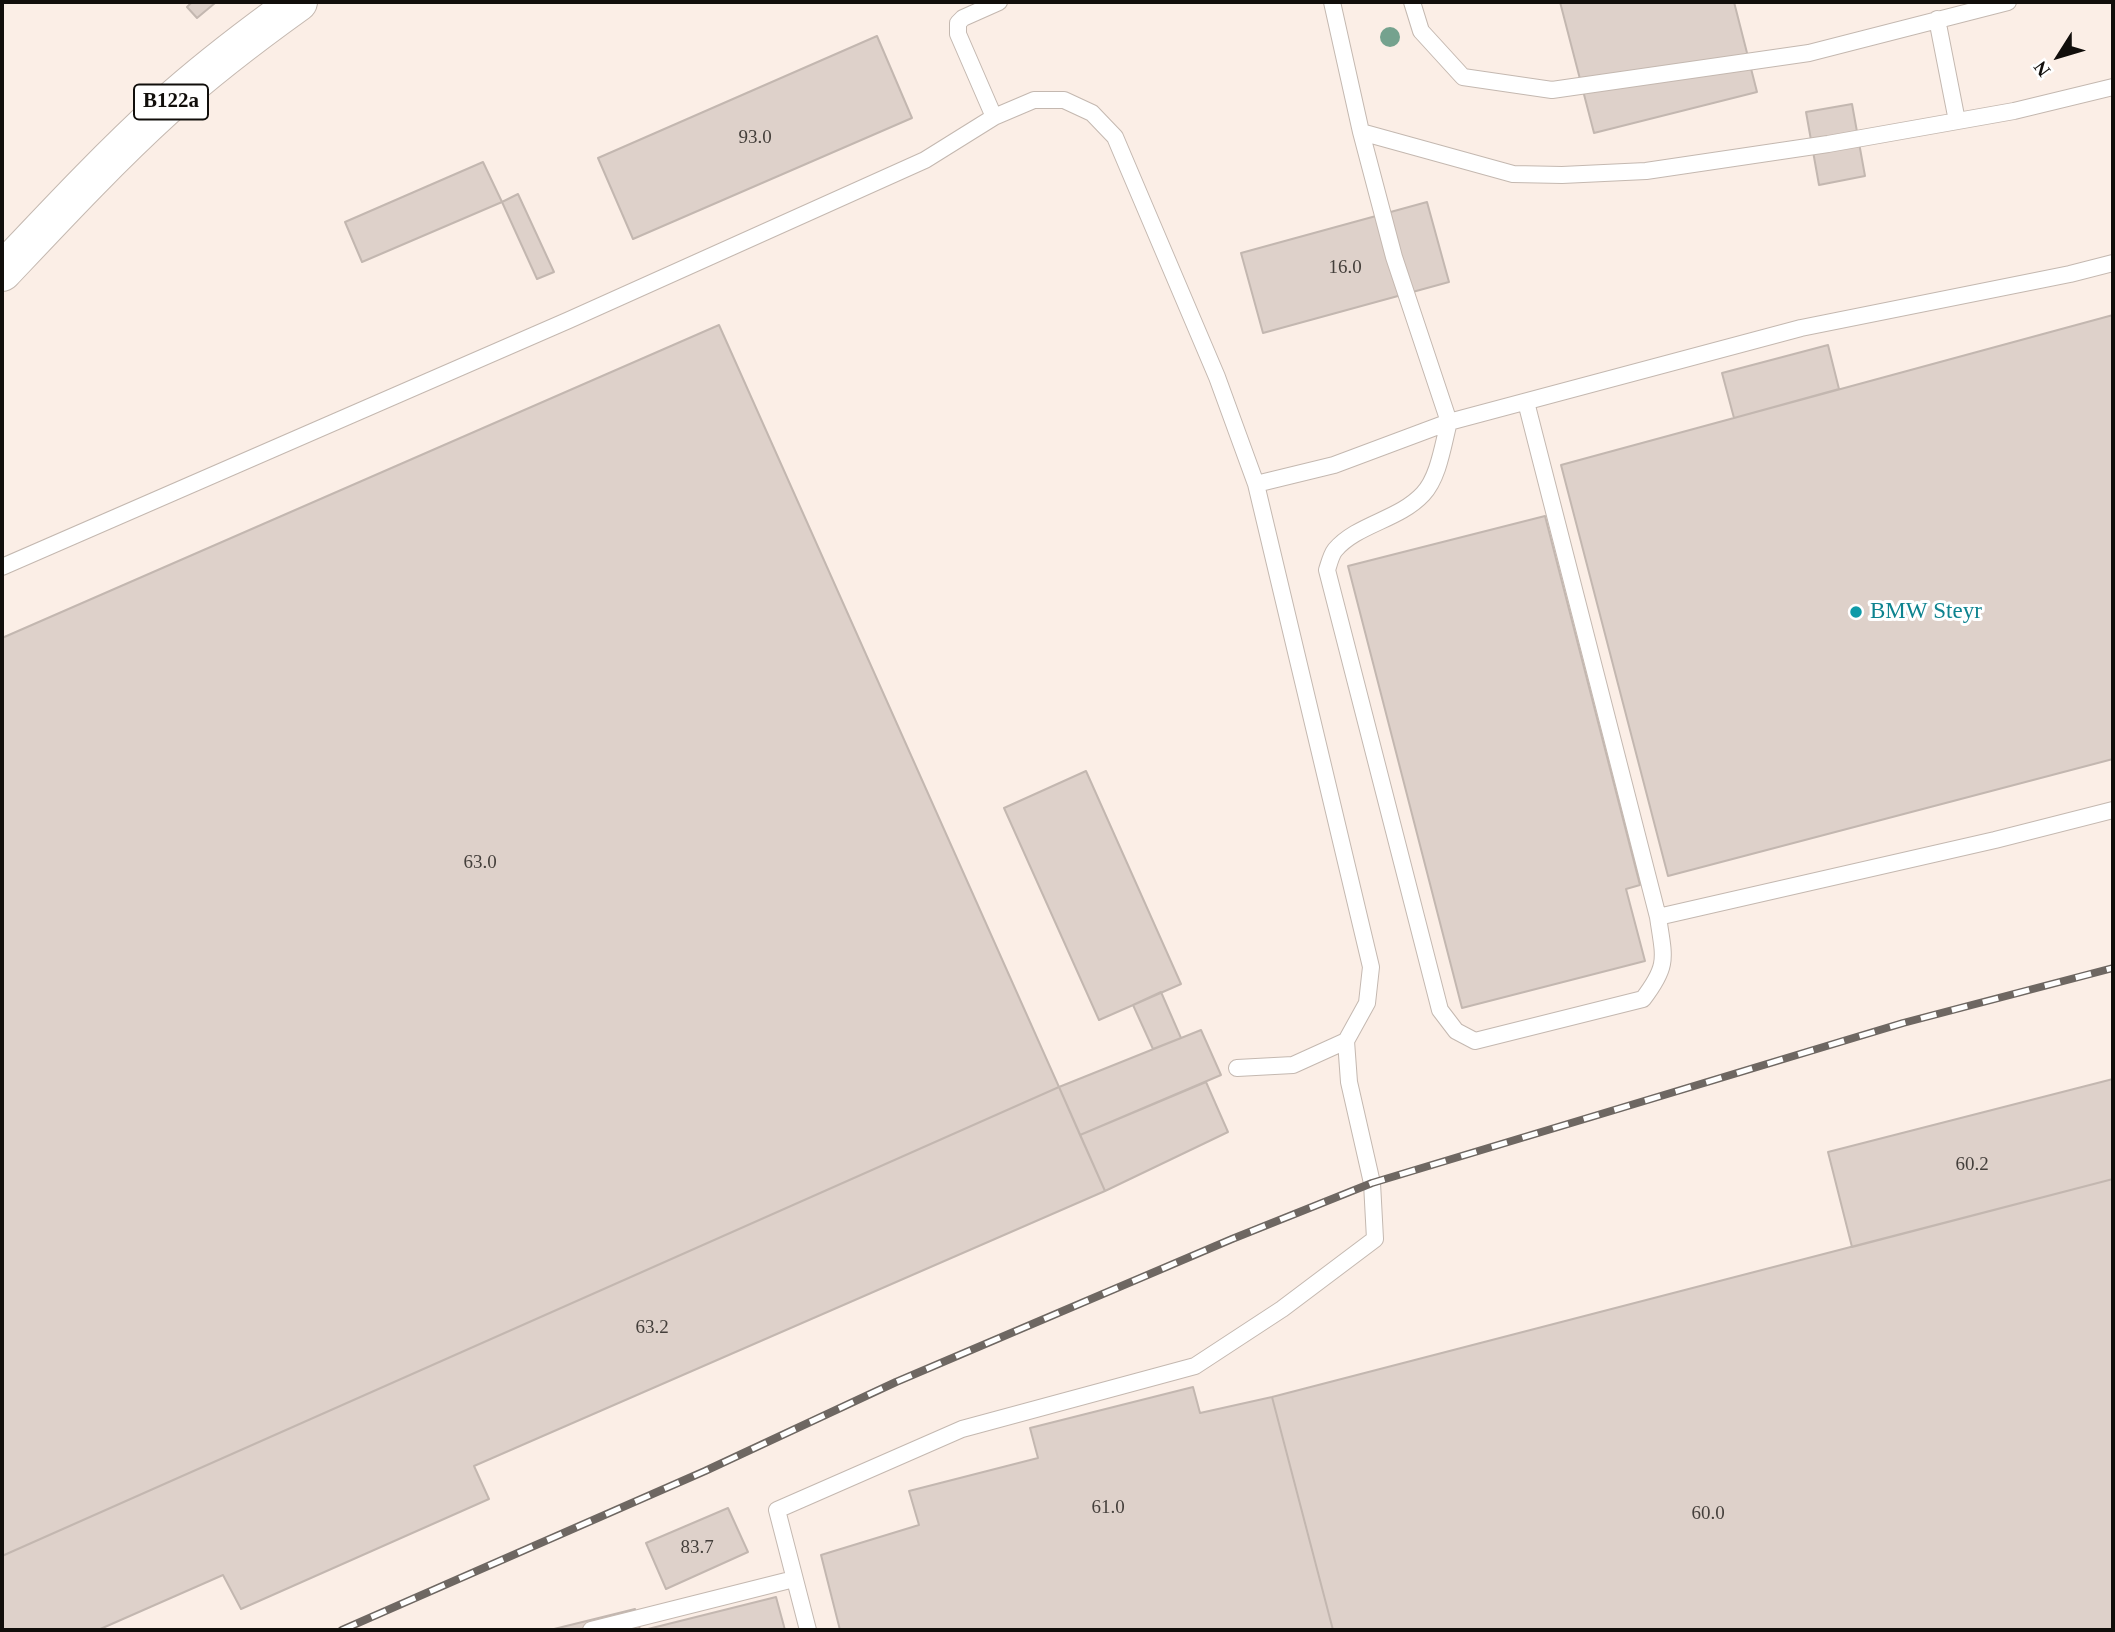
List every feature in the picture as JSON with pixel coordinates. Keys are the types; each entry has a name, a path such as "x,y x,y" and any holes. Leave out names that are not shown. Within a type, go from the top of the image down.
{"main road":[{"name":"B122a","path":"2,272 163,108 257,31 298,2"}],"lane":[{"path":"994,117 958,34 958,23 963,18 999,2"},
{"path":"1332,2 1361,132 1394,257 1449,422 1434,475 1424,493 1403,510 1356,534 1334,551 1327,570 1440,1010 1456,1031 1475,1041 1643,999 1659,978 1664,956 1658,917 1526,402"},
{"path":"1412,2 1421,31 1463,77 1552,90 1809,52 2008,2"},
{"path":"1937,19 1957,121"},
{"path":"1361,132 1513,174 1562,175 1646,171 1828,144 2014,111 2113,87"},
{"path":"2,567 912,166 994,117 1034,100 1064,100 1092,113 1115,136 1217,377 1256,484 1371,967 1367,1003 1346,1041 1349,1082 1371,1182 1376,1239 1282,1309 1195,1366 962,1429 777,1510 808,1630"},
{"path":"1256,484 1334,465 1449,422 1801,328 2113,263"},
{"path":"1658,917 1995,840 2113,810"},
{"path":"1237,1068 1293,1065 1346,1041"},
{"path":"591,1630 794,1579"}],"building":[{"path":"192,2 215,3 197,18 187,7"},
{"path":"1560,2 1734,2 1757,92 1594,133"},
{"path":"877,36 912,118 633,239 598,158"},
{"path":"1852,104 1865,176 1819,185 1806,112"},
{"path":"483,162 502,202 362,262 345,222"},
{"path":"518,194 554,272 537,279 502,202"},
{"path":"1427,202 1449,282 1263,333 1241,253"},
{"name":"BMW Steyr","path":"2113,315 2113,759 1668,876 1561,465"},
{"path":"719,325 1059,1087 2,1556 2,638"},
{"path":"1828,345 1839,389 1734,418 1722,373"},
{"path":"1545,516 1640,885 1626,889 1645,961 1462,1008 1348,566"},
{"path":"1086,771 1181,984 1099,1020 1004,808"},
{"path":"1161,992 1181,1038 1153,1049 1133,1005"},
{"path":"1201,1030 1221,1075 1080,1135 1059,1087"},
{"path":"2113,1079 2113,1179 1852,1247 1828,1152"},
{"path":"1206,1082 1228,1132 1105,1191 1080,1135"},
{"path":"1059,1087 1105,1191 474,1466 489,1499 241,1609 223,1575 98,1630 2,1630 2,1556"},
{"path":"2113,1179 2113,1630 1333,1630 1272,1397"},
{"path":"1193,1387 1200,1413 1272,1397 1333,1630 840,1630 821,1555 919,1525 909,1491 1038,1458 1030,1428"},
{"path":"728,1508 748,1552 666,1589 646,1543"},
{"path":"776,1597 785,1630 644,1630"},
{"path":"635,1609 640,1630 550,1630"}],"railway":[{"path":"342,1630 705,1471 896,1382 1232,1239 1372,1183 1903,1023 2113,968"}],"place":[{"name":"BMW Steyr","path":"1856,612"}]}
